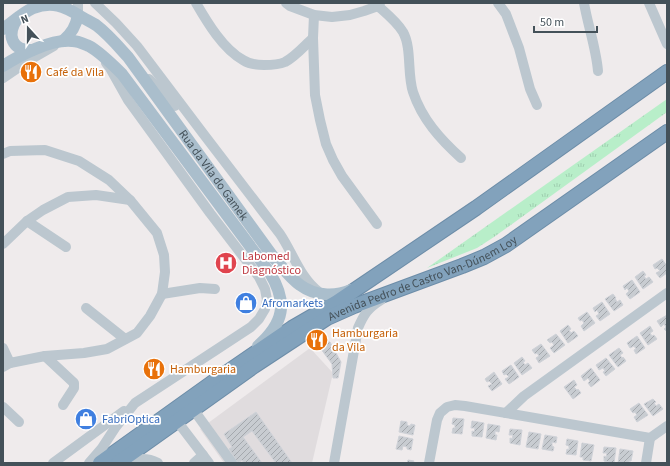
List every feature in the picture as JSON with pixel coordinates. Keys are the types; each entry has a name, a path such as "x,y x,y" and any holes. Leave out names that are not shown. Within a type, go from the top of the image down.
{"highway":[{"name":"Avenida Pedro de Castro Van-Dúnem Loy","path":"100,463 246,359 292,328 337,302 476,208 664,74"},
{"name":"Avenida Pedro de Castro Van-Dúnem Loy","path":"118,463 260,361 327,318 354,306 462,266 484,257 506,245 667,132"}],"main road":[{"name":"Rua da Vila do Gamek","path":"3,29 33,8 51,5 78,9 102,30 128,57 274,258 299,285 307,290 329,295 348,291 367,282"},
{"path":"63,41 74,29 77,22 78,9"},
{"path":"17,19 11,30 13,42 21,49 32,50"},
{"name":"Rua da Vila do Gamek","path":"3,66 32,50 48,44 72,41 91,47 122,74 270,273 276,284 281,299 281,306 276,325 271,334 246,359"}],"street":[{"path":"17,19 31,3"},
{"path":"95,3 140,49 286,242 309,283 322,294"},
{"path":"196,3 222,42 243,60 255,64 271,66 284,62 313,38"},
{"path":"286,3 314,16 332,17 350,15 364,11 379,4 397,23 404,34 412,90 418,106 427,121 443,141 461,158"},
{"path":"498,3 506,14 519,48 530,89 537,105"},
{"path":"584,3 589,29 597,57 598,70"},
{"path":"649,3 664,30 667,44"},
{"path":"314,16 314,95 326,144 342,176 377,224"},
{"path":"3,78 28,61 63,41"},
{"path":"140,49 191,145"},
{"name":"Rua da Vila do Gamek","path":"89,463 135,403 251,327 259,319 265,309 267,300 265,289 259,277 210,213 128,100 110,68 98,53"},
{"path":"128,57 205,136"},
{"path":"3,154 10,151 45,150 79,161 109,180 130,200 157,233 164,255 165,272 162,294 150,316 137,333 106,349 84,353 45,356 6,365 3,348"},
{"path":"3,244 27,221 43,210 68,197 96,195 130,200"},
{"path":"27,221 66,247"},
{"path":"334,463 358,328 368,309 384,298 406,287"},
{"path":"162,294 200,288 215,289"},
{"path":"506,413 524,396 667,293"},
{"path":"86,308 126,339"},
{"path":"45,356 74,383 74,388 63,405"},
{"path":"52,463 135,403"},
{"path":"429,463 437,420 440,413 447,407 455,405 650,438 667,426"},
{"path":"3,407 19,422"},
{"path":"193,409 232,463"},
{"path":"177,420 206,459 194,463"},
{"path":"646,463 650,438"},
{"path":"127,463 132,460 142,459 155,462"}],"shaded area":[{"path":"310,348 333,373 312,463 224,463 200,429"}],"green space":[{"path":"667,99 667,112 494,237 477,248 427,268"}],"building":[{"path":"662,259 667,266 667,273 660,278 656,273 660,271 657,268 655,269 653,265"},
{"path":"643,271 646,275 644,276 646,279 649,277 653,282 643,289 635,277"},
{"path":"632,280 640,292 630,299 626,294 629,291 627,288 625,290 623,286"},
{"path":"613,294 617,302 620,300 623,305 614,311 605,299"},
{"path":"602,302 610,314 600,321 596,316 599,314 597,310 595,312 593,308"},
{"path":"587,312 595,323 584,331 581,326 584,323 578,318"},
{"path":"667,315 667,332 664,329 666,327 664,324 661,327 657,321"},
{"path":"568,325 571,329 569,330 571,333 574,331 578,336 568,343 560,331"},
{"path":"650,326 653,331 650,333 657,339 648,345 640,333"},
{"path":"556,334 565,345 554,353 550,348 554,345 552,342 550,343 547,340"},
{"path":"637,336 645,348 636,354 634,350 636,349 634,346 630,348 627,343"},
{"path":"315,341 330,342 341,362 338,378 333,378 332,364"},
{"path":"541,344 550,356 539,363 536,358 539,356 532,350"},
{"path":"619,348 623,353 620,355 626,361 618,367 609,355"},
{"path":"522,357 525,361 523,362 525,365 528,363 532,368 522,375 514,363"},
{"path":"606,358 615,369 606,376 603,372 605,371 603,368 599,370 596,365"},
{"path":"511,365 519,377 509,384 505,379 509,377 506,374 504,375 502,371"},
{"path":"591,368 600,380 591,387 588,383 590,381 588,378 584,381 581,376"},
{"path":"494,372 502,384 492,391 488,386 492,384 489,381 487,382 485,379"},
{"path":"574,380 577,385 574,387 581,393 573,399 564,387"},
{"path":"653,399 656,402 654,403 656,406 659,404 663,409 653,416 644,404"},
{"path":"639,403 648,415 637,422 634,417 637,415 630,409"},
{"path":"256,412 292,463 276,463 252,431 243,437 262,463 244,463 242,460 238,463 229,449 232,447 224,434"},
{"path":"453,418 464,419 462,434 452,433 453,428 455,428 455,425 452,424"},
{"path":"401,421 407,422 407,425 410,426 411,424 415,425 413,435 399,432"},
{"path":"472,421 484,423 482,437 472,436 472,431 474,432 475,428 471,428"},
{"path":"488,424 500,426 499,432 495,431 495,435 497,435 496,440 486,438"},
{"path":"510,429 522,430 520,445 510,443 510,438 512,439 513,435 509,435"},
{"path":"529,432 541,434 538,449 526,447"},
{"path":"545,435 557,437 556,443 552,442 552,446 554,447 553,451 542,449"},
{"path":"399,436 413,439 411,450 403,446 402,450 396,449"},
{"path":"567,439 578,441 576,455 566,454 567,449 569,450 569,446 566,445"},
{"path":"582,443 594,445 591,461 583,460 583,457 580,457"},
{"path":"604,447 616,448 614,463 604,461 604,456 606,457 607,453 603,453"},
{"path":"620,449 633,451 631,461 629,461 629,463 618,463"},
{"path":"408,460 414,461 413,463 407,463"}],"place":[{"name":"Café da Vila","path":"31,72"},
{"name":"Labomed Diagnóstico","path":"226,263"},
{"name":"Afromarkets","path":"246,303"},
{"name":"Hamburgaria da Vila","path":"317,340"},
{"name":"Hamburgaria","path":"154,369"},
{"name":"FabriOptica","path":"86,419"}]}
